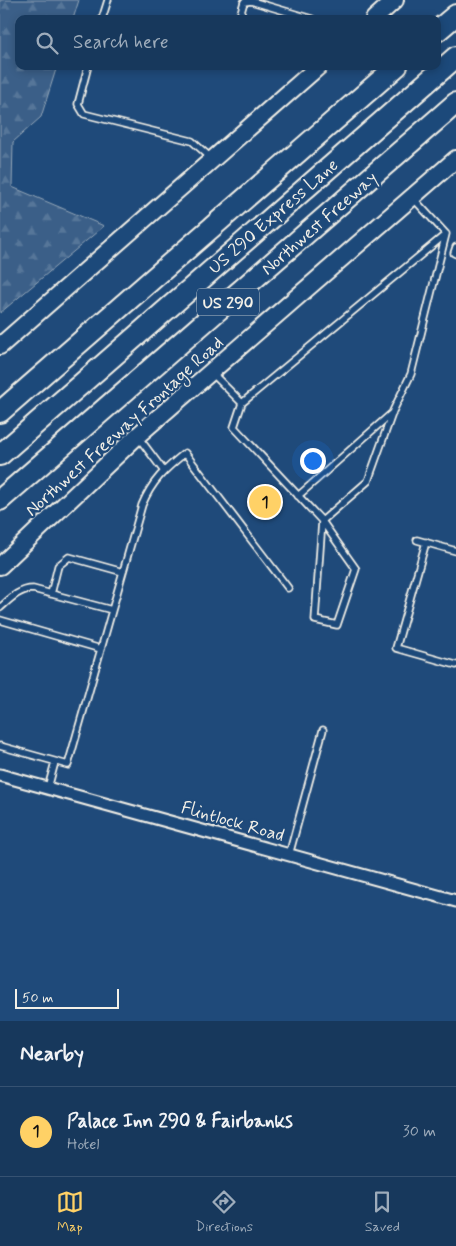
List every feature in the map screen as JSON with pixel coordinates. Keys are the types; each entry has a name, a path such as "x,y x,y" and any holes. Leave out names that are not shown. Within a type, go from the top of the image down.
{"highway":[{"path":"441,28 456,15"},
{"name":"US 290 Express Lane","path":"0,455 456,57"},
{"path":"0,412 392,70"},
{"name":"Northwest Freeway","path":"0,500 456,104"}],"main road":[{"path":"378,15 395,0"},
{"path":"0,346 314,70"},
{"name":"Northwest Freeway Frontage Road","path":"0,566 137,436 212,373 456,159"}],"street":[{"name":"Flintlock Road","path":"0,775 456,901"}],"lane":[{"path":"103,15 108,0"},
{"path":"239,15 244,2 251,1 298,15"},
{"path":"87,70 78,104 84,114 192,141 213,160"},
{"path":"412,197 446,234"},
{"path":"446,234 242,403 234,427 322,520 356,569 337,625 315,620 322,520 368,481 393,411 411,374 446,234"},
{"path":"456,247 454,253 456,254"},
{"path":"212,373 242,403"},
{"path":"298,496 393,411"},
{"path":"137,436 163,470"},
{"path":"0,746 68,765 147,492 163,470 185,453 288,588"},
{"path":"417,540 456,550"},
{"path":"426,542 396,648 456,665"},
{"path":"51,594 58,566 69,557 123,572"},
{"path":"0,608 16,594 25,590 51,594 112,610"},
{"path":"0,620 101,649"},
{"path":"289,855 323,730"},
{"path":"48,788 55,762"}],"green space":[{"path":"0,0 79,0 74,15 15,15 15,70 56,70 41,117 13,142 12,187 104,226 0,313"}],"place":[{"name":"Palace Inn 290 & Fairbanks","path":"265,502"}]}
